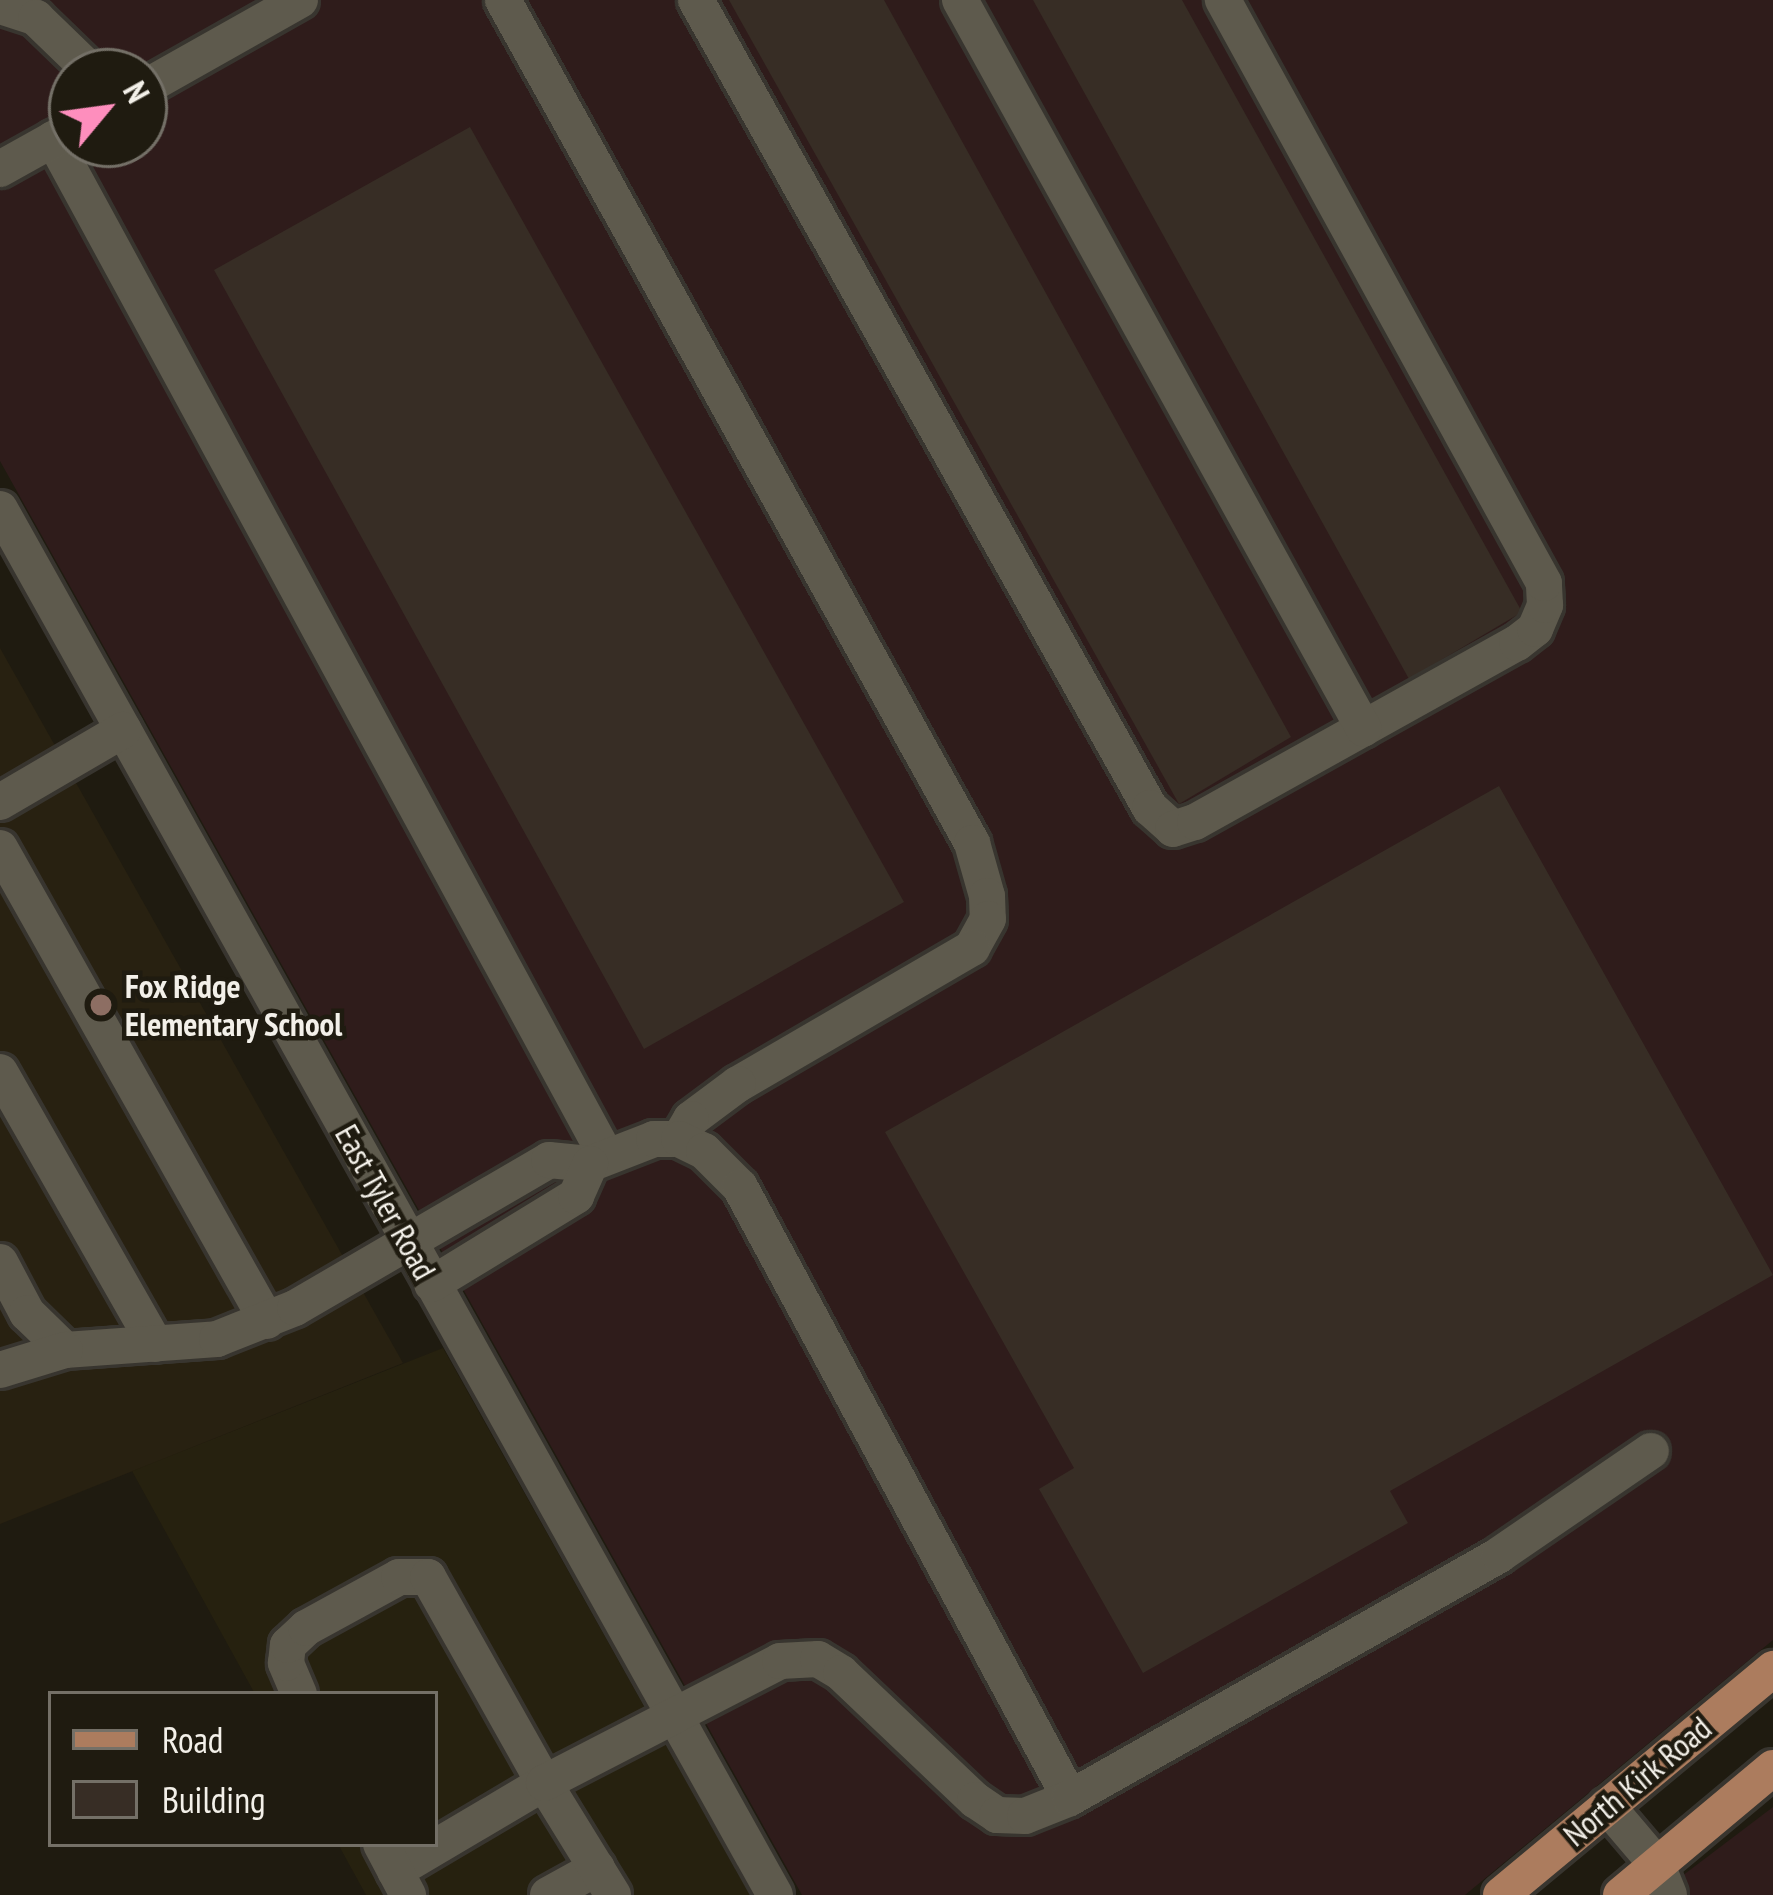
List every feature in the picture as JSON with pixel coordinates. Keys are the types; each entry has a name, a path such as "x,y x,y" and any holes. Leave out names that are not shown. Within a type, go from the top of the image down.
{"main road":[{"name":"North Kirk Road","path":"1501,1895 1773,1669"},
{"path":"1621,1895 1663,1880 1773,1768"}],"street":[{"path":"168,75 301,0"},
{"path":"503,0 972,843 988,896 988,919 972,948 738,1084 691,1120 680,1139"},
{"path":"696,0 1150,808 1173,829 1195,823 1535,629 1545,605 1544,584 1223,0"},
{"path":"960,0 1364,729"},
{"path":"0,6 36,18 67,48"},
{"path":"0,169 48,142"},
{"path":"80,168 598,1160"},
{"name":"East Tyler Road","path":"0,508 775,1895"},
{"path":"0,802 123,730"},
{"path":"0,848 267,1321"},
{"path":"0,1072 155,1344"},
{"path":"0,1370 65,1350 217,1339 267,1321 548,1160 598,1160 655,1138 680,1139 704,1151 740,1187 1070,1798"},
{"path":"432,1284 576,1196 598,1160"},
{"path":"0,1262 28,1313 52,1343 65,1350"},
{"path":"438,1845 544,1783 780,1661 818,1659 870,1697 975,1800 997,1815 1025,1816 1070,1798 1499,1555 1651,1451"},
{"path":"297,1691 286,1664 288,1645 305,1628 399,1577 428,1577 605,1882 548,1895"},
{"path":"1607,1806 1663,1880"},
{"path":"395,1870 434,1847"}],"shaded area":[{"path":"0,0 1773,0 1773,1640 1465,1895 802,1895 0,461"},
{"name":"Fox Ridge Elementary School","path":"0,648 403,1363 0,1524"},
{"path":"443,1348 750,1895 366,1895 340,1847 438,1847 438,1691 253,1691 132,1471"},
{"path":"1773,1807 1773,1895 1689,1895 1682,1876"}],"building":[{"path":"729,0 884,0 1291,737 1179,804"},
{"path":"1033,0 1182,0 1522,612 1409,679"},
{"path":"470,127 904,902 644,1049 214,270"},
{"path":"1499,786 1773,1275 1390,1491 1408,1523 1143,1673 1039,1489 1074,1468 885,1132"}],"place":[{"name":"Fox Ridge Elementary School","path":"101,1005"}]}
